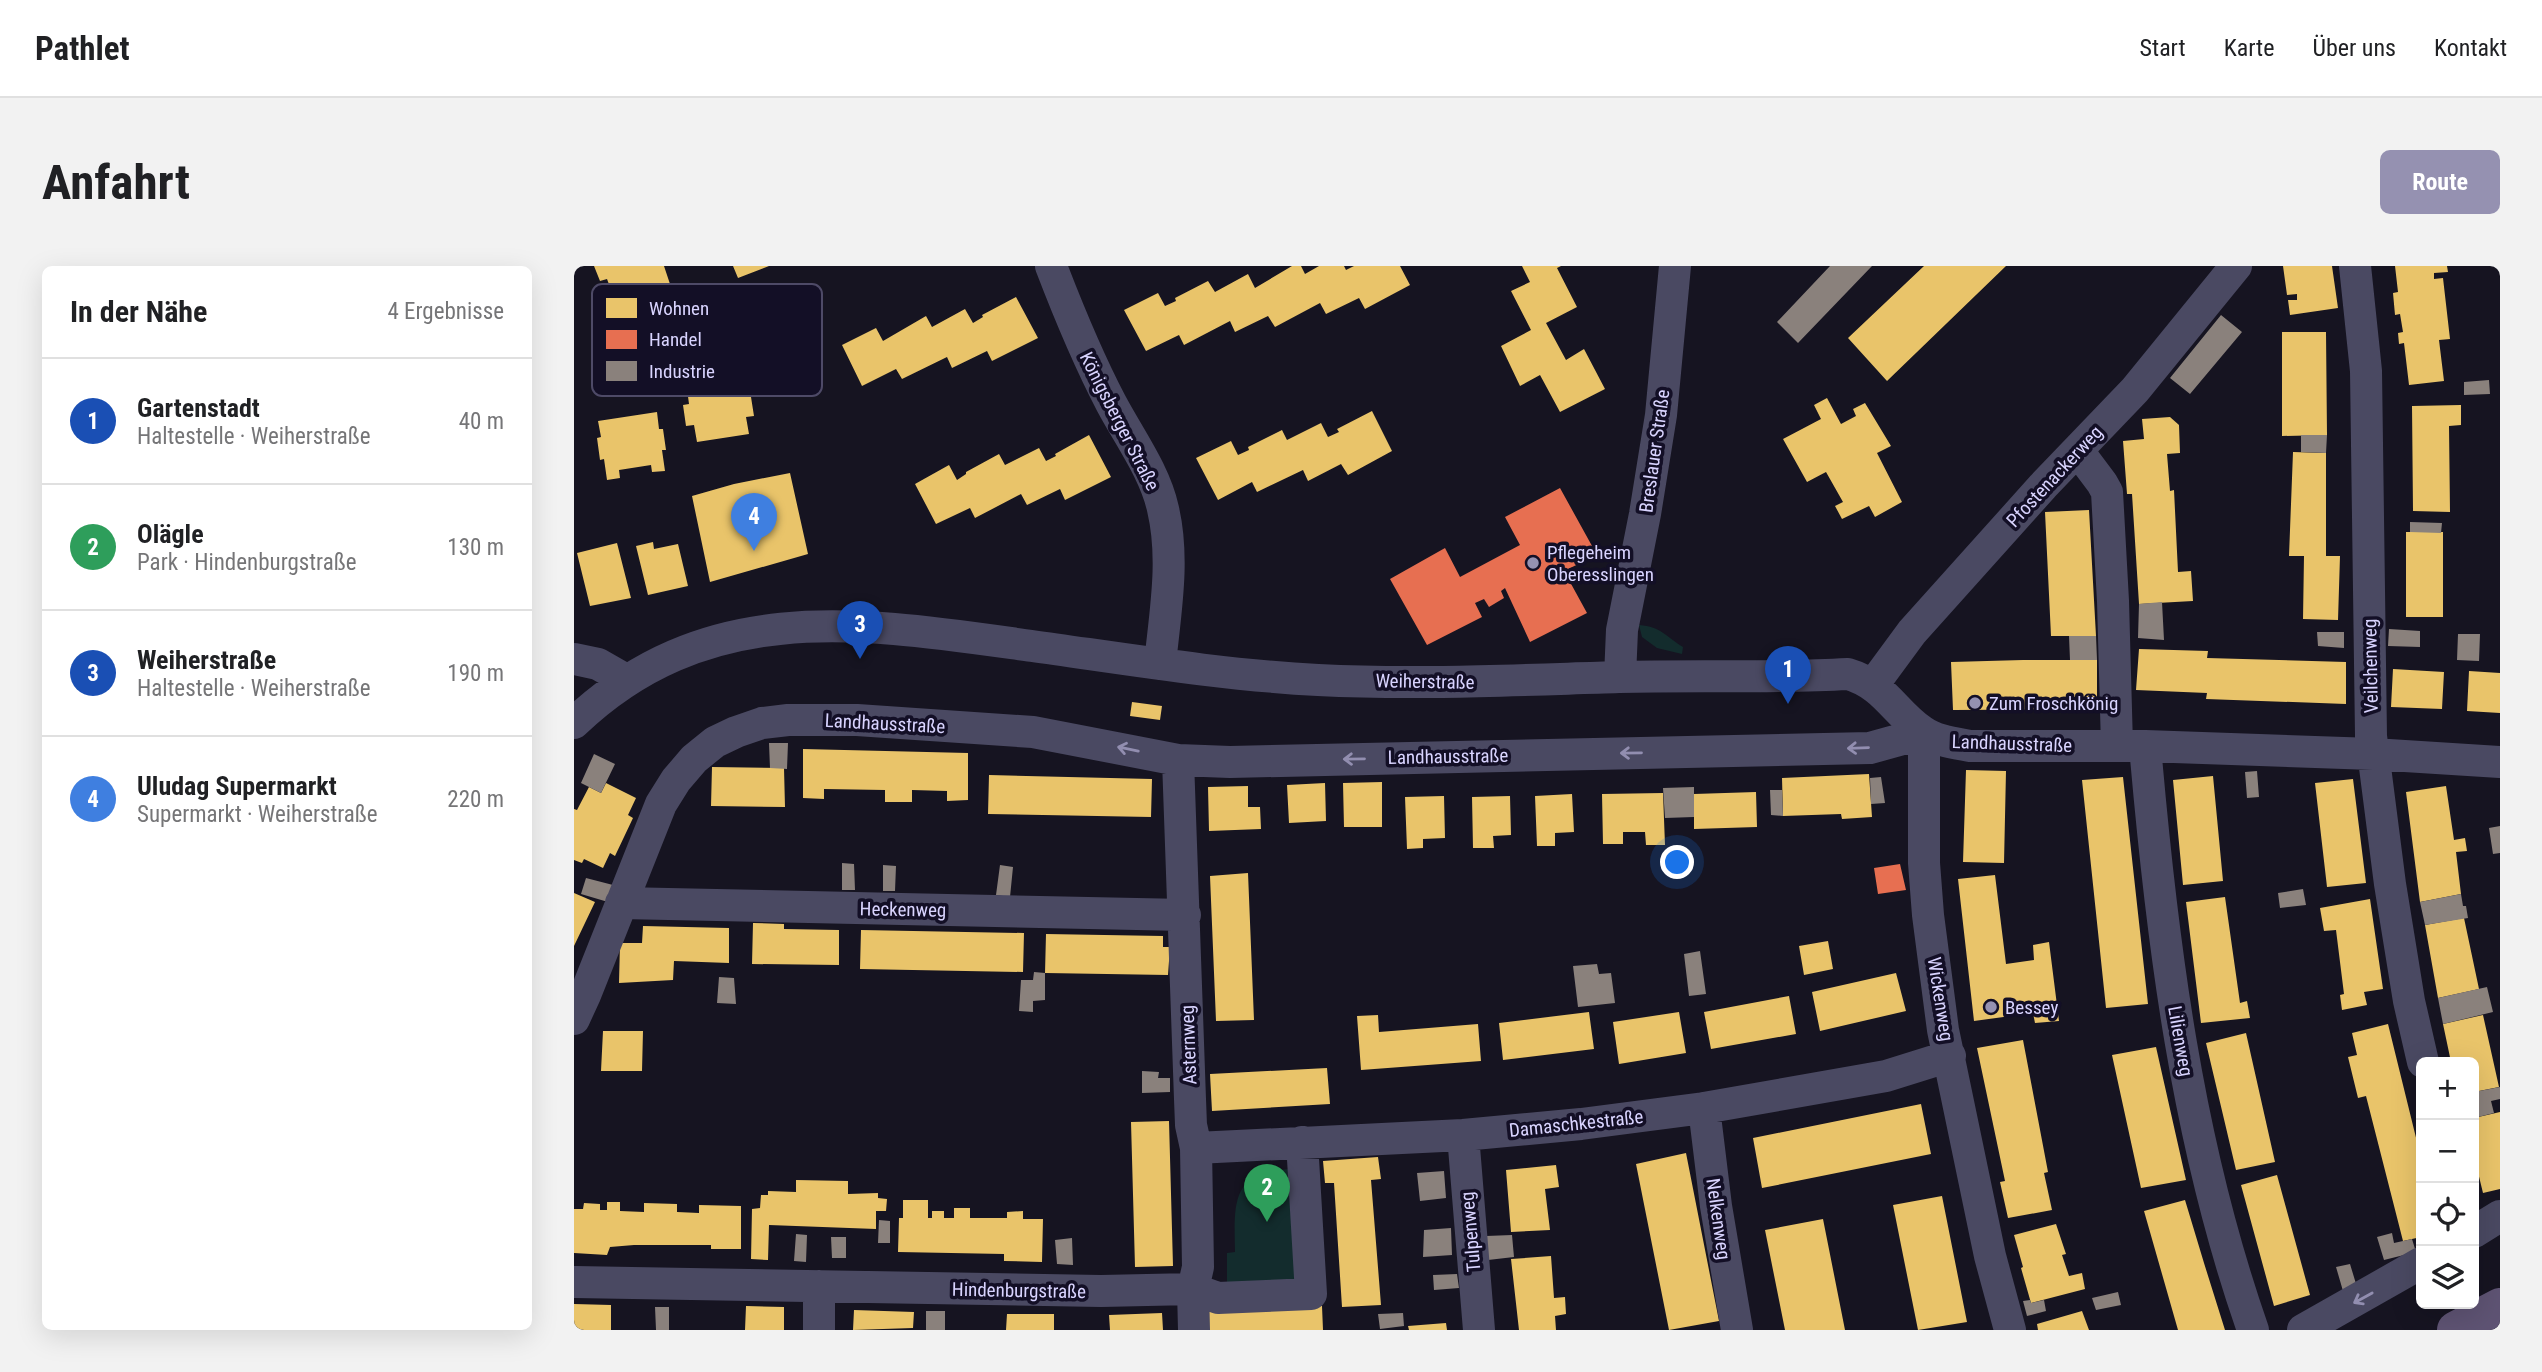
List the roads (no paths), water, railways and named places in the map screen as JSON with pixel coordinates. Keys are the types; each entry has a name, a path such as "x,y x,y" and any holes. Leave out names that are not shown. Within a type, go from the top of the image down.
{"main road":[{"path":"2456,1330 2500,1307"}],"street":[{"name":"Königsberger Straße","path":"1051,266 1081,344 1149,472 1163,509 1167,531 1168,582 1160,664"},
{"name":"Breslauer Straße","path":"1620,677 1622,630 1661,415 1675,266"},
{"name":"Pfostenackerweg","path":"1873,685 1912,632 2043,486 2134,390 2236,266"},
{"name":"Veilchenweg","path":"2355,266 2366,371 2373,754 2390,884 2409,1001 2422,1057"},
{"name":"Lilienweg","path":"2078,452 2107,492 2113,601 2131,746 2191,1097 2219,1220 2253,1330"},
{"name":"Weiherstraße","path":"574,723 602,697 660,661 709,642 769,629 809,625 932,632 1280,678 1511,682 1620,677 1848,674 1873,685"},
{"path":"574,659 598,664 626,680"},
{"path":"1873,685 1924,733"},
{"name":"Landhausstraße","path":"574,1019 648,832 676,779 715,741 762,723 818,718 1033,732 1178,760 1244,761 1870,748 1924,733 1942,741 1970,746 2131,746 2373,754 2500,762"},
{"name":"Wickenweg","path":"1924,733 1923,798 1927,902 1943,1030 1977,1197 2010,1330"},
{"name":"Asternweg","path":"1178,760 1191,1125 1196,1148 1198,1268 1193,1289 1194,1330"},
{"name":"Heckenweg","path":"621,903 1185,915"},
{"name":"Damaschkestraße","path":"1196,1148 1462,1135 1581,1124 1704,1108 1886,1076 1950,1056"},
{"name":"Nelkenweg","path":"1704,1108 1716,1206 1737,1330"},
{"name":"Tulpenweg","path":"1462,1135 1479,1330"},
{"name":"Hindenburgstraße","path":"574,1282 1101,1292 1193,1289 1218,1298 1311,1294 1302,1142"},
{"path":"2479,1229 2500,1216"},
{"path":"2303,1330 2416,1266"},
{"path":"819,1330 820,1286"}],"place":[{"name":"Uludag Supermarkt","path":"754,551"},
{"name":"Pflegeheim Oberesslingen","path":"1533,563"},
{"name":"Weiherstraße","path":"860,659"},
{"name":"Zum Froschkönig","path":"1975,703"},
{"name":"Gartenstadt","path":"1788,704"},
{"name":"Bessey","path":"1991,1007"},
{"name":"Olägle","path":"1267,1222"}]}
